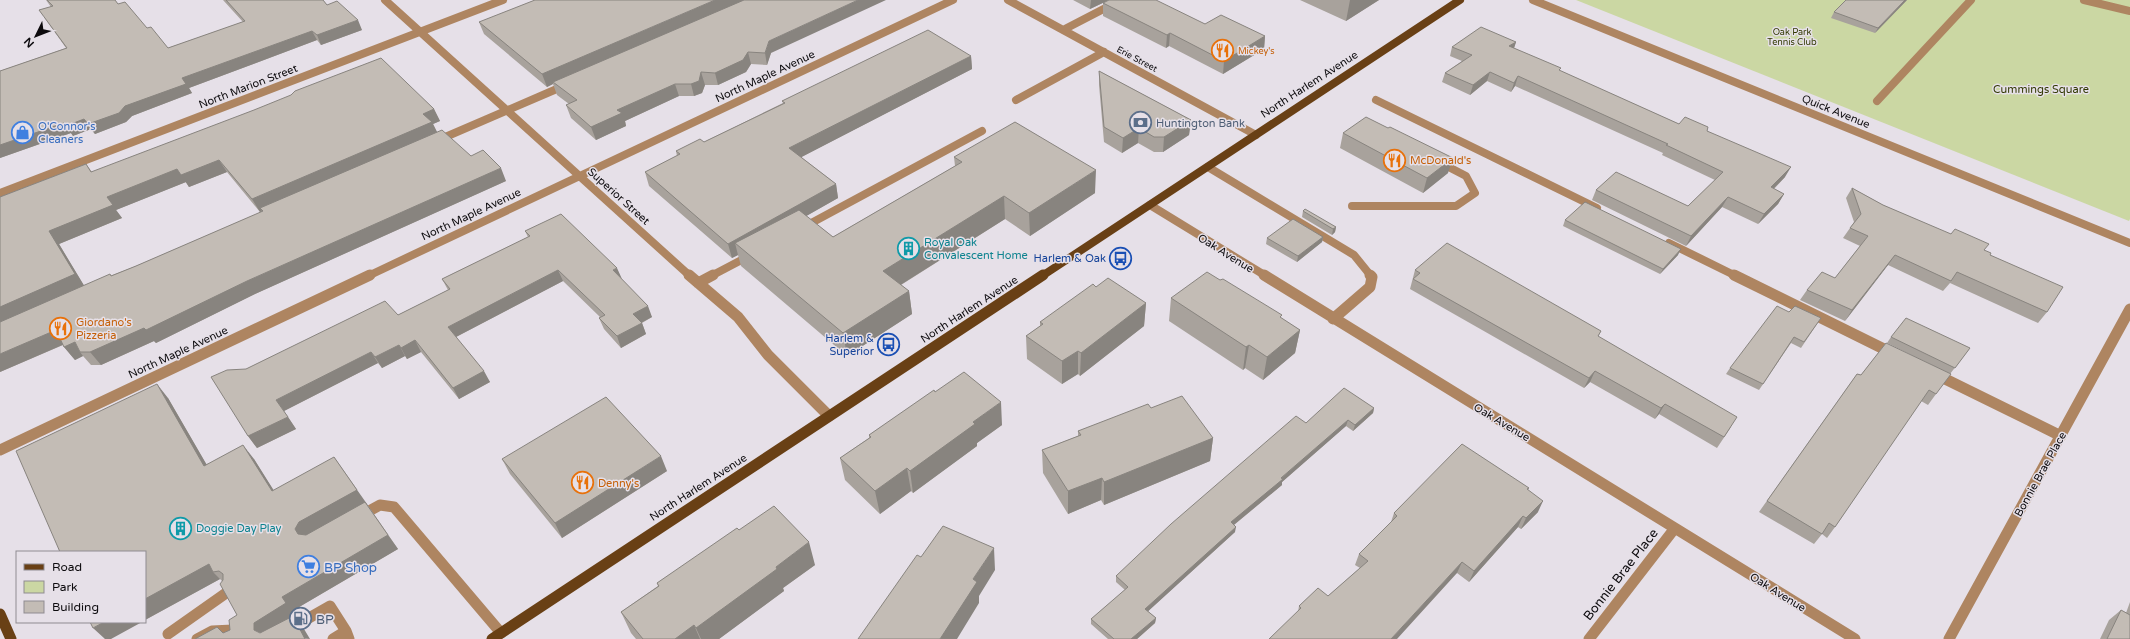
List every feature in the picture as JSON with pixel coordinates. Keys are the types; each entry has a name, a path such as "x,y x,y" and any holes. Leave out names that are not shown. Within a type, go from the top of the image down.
{"main road":[{"name":"North Harlem Avenue","path":"496,636 1460,0"},
{"path":"0,614 11,639"}],"street":[{"name":"Superior Street","path":"385,0 698,284 738,317 768,355 829,416"},
{"name":"North Marion Street","path":"0,193 503,0"},
{"name":"North Maple Avenue","path":"0,450 953,0"},
{"name":"Erie Street","path":"1008,0 1256,135"},
{"path":"1063,30 1121,0"},
{"name":"Quick Avenue","path":"1533,0 2130,243"},
{"path":"1877,101 1971,0"},
{"path":"2084,0 2130,11"},
{"path":"1016,100 1104,52"},
{"path":"425,146 578,80"},
{"path":"1376,100 1606,212"},
{"path":"790,234 982,131"},
{"path":"1352,206 1456,206 1475,193 1466,176 1431,158"},
{"path":"1208,167 1354,255 1372,277 1370,287 1333,319"},
{"name":"Oak Avenue","path":"1150,205 1855,639"},
{"path":"1663,240 1900,357"},
{"path":"698,284 762,249"},
{"name":"Bonnie Brae Place","path":"1949,639 2130,309"},
{"path":"1928,371 2060,436"},
{"path":"346,524 380,505 394,508 496,636"},
{"name":"Bonnie Brae Place","path":"1589,639 1675,528"},
{"path":"166,637 229,591"},
{"path":"272,639 330,606 348,635 334,639"},
{"path":"197,639 212,631 233,630 237,639"}],"green space":[{"name":"Cummings Square","path":"1576,0 2130,0 2130,219 2129,221"}],"building":[{"path":"47,0 115,0 118,4 125,2 147,28 151,27 168,48 245,21 226,0 323,0 327,5 337,1 358,20 317,35 312,31 182,78 186,84 125,106 119,113 88,124 84,119 66,126 64,123 0,145 0,71 67,48 39,10 53,6"},
{"path":"535,0 715,0 542,74 479,22"},
{"path":"744,0 858,0 769,41 765,53 748,52 743,60 715,73 701,72 699,81 691,84 675,84 617,110 622,113 591,127 566,105 577,100 553,82"},
{"path":"1109,0 1156,0 1205,24 1221,15 1265,36 1224,61 1170,33 1167,35 1103,3"},
{"path":"1846,0 1905,0 1878,28 1834,12"},
{"path":"1481,27 1516,42 1509,46 1561,68 1559,70 1679,124 1685,117 1708,127 1707,131 1791,167 1771,187 1784,194 1764,214 1728,197 1691,236 1596,190 1616,172 1688,206 1723,172 1666,145 1668,144 1518,76 1514,83 1490,72 1473,85 1445,73 1472,55 1452,47"},
{"path":"928,30 971,56 789,148 836,184 728,244 645,172 680,154 676,151 700,139 704,142 785,103 782,101"},
{"path":"381,58 434,109 423,114 432,122 252,199 219,160 181,175 177,169 107,197 113,205 49,231 75,274 0,307 0,197 86,164 91,172 254,110 291,95 295,91"},
{"path":"1099,71 1191,120 1164,137 1154,137 1139,128 1123,138 1104,127"},
{"path":"1366,117 1453,158 1427,178 1343,133"},
{"name":"Royal Oak Convalescent Home","path":"1015,122 1096,170 1029,213 1004,196 883,271 909,291 843,333 735,243 799,210 833,237 962,162 954,157"},
{"path":"442,130 471,156 483,150 501,168 247,281 146,330 144,328 90,352 80,352 75,342 64,347 56,330 0,354 0,322 110,274 111,276 136,266 263,211 260,208"},
{"path":"1852,188 1883,205 1951,234 1955,229 1989,244 1984,250 1991,253 1990,255 2063,287 2047,312 1957,272 1951,281 1895,255 1852,310 1807,290 1822,272 1835,278 1868,236 1850,228 1861,214"},
{"path":"1585,202 1681,249 1663,269 1565,220"},
{"path":"1305,209 1336,227 1333,229 1303,211"},
{"path":"561,214 617,268 613,270 648,306 633,314 642,323 617,336 599,318 605,315 558,270 448,327 484,371 453,388 415,340 401,348 399,345 375,357 371,352 276,400 288,417 248,436 211,377 227,370 246,369 385,301 398,315 450,289 442,279 530,236 525,231"},
{"path":"1293,219 1323,237 1298,256 1267,238"},
{"path":"1447,243 1601,331 1598,336 1737,417 1724,437 1665,404 1661,408 1595,371 1589,378 1413,279 1420,273 1415,270"},
{"path":"1207,272 1220,280 1223,279 1282,315 1280,317 1300,330 1267,357 1249,345 1246,347 1171,298"},
{"path":"1108,278 1146,303 1081,353 1078,351 1062,361 1026,336 1043,324 1040,322 1093,284 1096,287"},
{"path":"1777,306 1789,312 1795,306 1821,318 1804,342 1794,337 1763,384 1730,368"},
{"path":"1906,318 1970,348 1955,368 1891,337"},
{"path":"1886,343 1951,374 1936,394 1929,390 1835,527 1829,523 1822,534 1767,501 1857,374 1861,375"},
{"path":"964,372 1001,402 973,422 975,424 910,471 907,468 875,491 840,458 871,437 869,435 934,390 935,392"},
{"path":"157,384 204,466 243,445 272,491 334,457 357,490 299,522 295,529 298,534 306,535 365,502 388,535 282,597 286,603 254,623 254,630 260,633 293,616 305,639 195,639 217,627 223,633 230,630 229,620 237,615 220,584 223,580 223,574 219,571 213,572 209,564 146,598 146,551 60,551 16,451"},
{"path":"1344,388 1374,408 1355,425 1348,420 1281,478 1283,479 1231,522 1236,527 1145,609 1156,618 1131,639 1114,639 1091,619 1128,587 1116,576 1171,524 1296,416 1306,423"},
{"path":"1182,396 1213,438 1104,482 1102,478 1068,491 1042,450 1081,435 1078,431 1148,404 1151,408"},
{"name":"Denny's","path":"606,397 661,456 555,523 502,459"},
{"path":"1462,444 1529,488 1527,489 1543,501 1526,518 1523,516 1474,571 1462,562 1391,639 1269,639 1301,608 1299,606 1318,588 1328,596 1368,561 1359,554 1397,516 1394,513"},
{"path":"774,506 809,542 776,567 777,569 696,628 694,625 675,639 643,639 621,612 659,586 657,583 737,528 739,530"},
{"path":"943,526 994,548 973,579 977,582 940,639 858,639 917,555 921,557"},
{"path":"2121,610 2130,615 2130,639 2107,639"},
{"path":"90,623 102,623 93,628"}],"place":[{"name":"Mickey's","path":"1222,51"},
{"name":"Huntington Bank","path":"1140,123"},
{"name":"O'Connor's Cleaners","path":"22,132"},
{"name":"McDonald's","path":"1394,160"},
{"name":"Royal Oak Convalescent Home","path":"909,248"},
{"name":"Harlem & Oak","path":"1121,258"},
{"name":"Giordano's Pizzeria","path":"60,328"},
{"name":"Harlem & Superior","path":"889,344"},
{"name":"Denny's","path":"583,483"},
{"name":"Doggie Day Play","path":"180,528"},
{"name":"BP Shop","path":"309,567"},
{"name":"BP","path":"300,619"}],"park label":[{"name":"Oak Park Tennis Club","path":"1792,38"}]}
